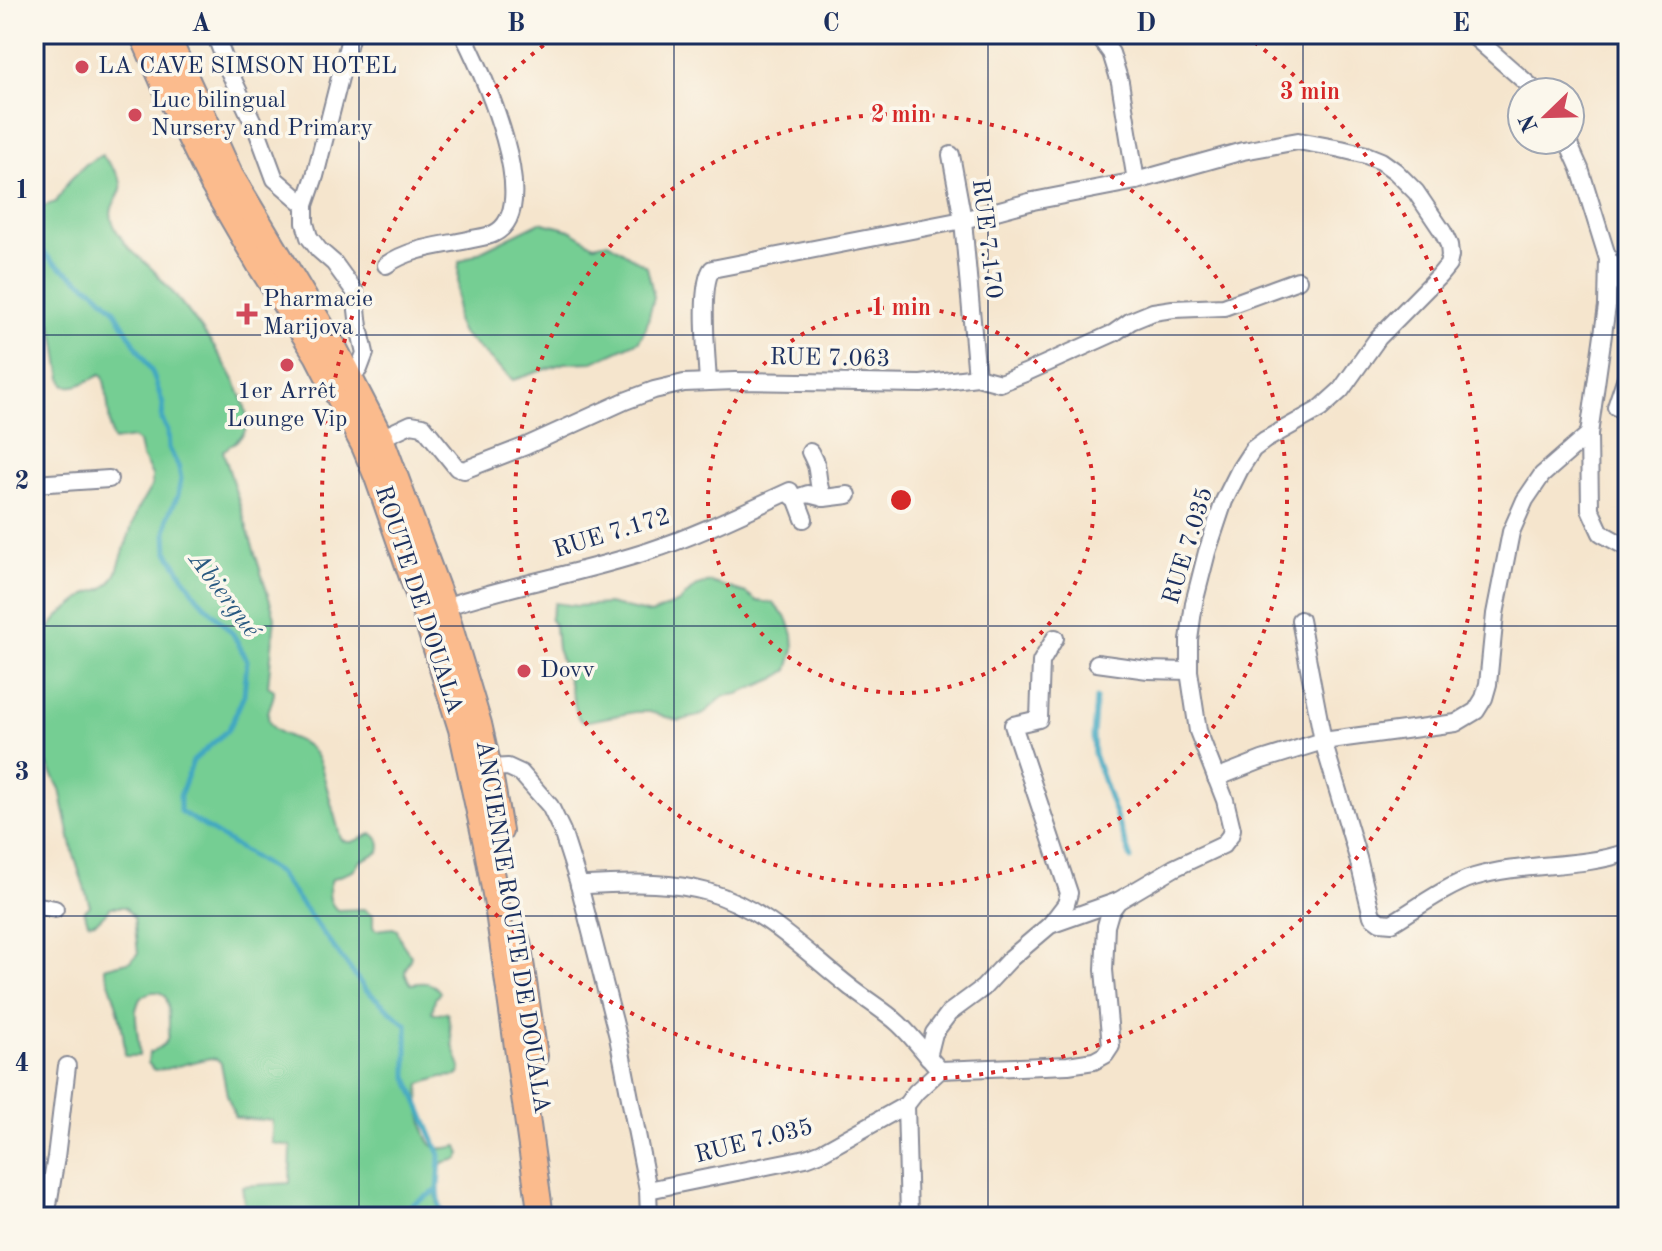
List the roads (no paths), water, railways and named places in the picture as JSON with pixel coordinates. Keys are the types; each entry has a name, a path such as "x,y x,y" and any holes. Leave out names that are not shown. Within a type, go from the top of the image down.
{"main road":[{"name":"ROUTE DE DOUALA","path":"142,34 213,185 317,355 364,446 470,727 471,769 497,905 541,1217"},
{"name":"ANCIENNE ROUTE DE DOUALA","path":"166,34 231,176 348,374 381,438 444,607 470,727 489,768 526,990 557,1217"}],"street":[{"path":"215,34 275,179 305,205"},
{"path":"348,374 359,369 365,353 355,292 334,263 309,237 305,205 351,34"},
{"path":"386,265 421,249 492,234 504,226 511,215 513,190 509,155 483,74 463,34"},
{"path":"1097,34 1111,53 1120,82 1136,181"},
{"path":"1471,34 1519,76"},
{"name":"RUE 7.035","path":"708,382 705,321 707,276 712,269 963,220 1033,201 1136,181 1243,151 1298,141 1366,155 1395,171 1430,211 1449,245 1448,265 1427,291 1378,338 1341,390 1320,409 1253,449 1220,513 1197,590 1189,640 1189,671 1198,731 1225,800 1232,829 1230,836 1223,845 1174,868 1118,901 1050,925"},
{"name":"RUE 7.170","path":"951,155 963,220 977,377"},
{"path":"1574,156 1608,259 1628,295"},
{"path":"1608,259 1628,262"},
{"path":"1608,259 1607,306 1589,434 1590,509 1601,533 1628,548"},
{"name":"RUE 7.063","path":"381,438 411,424 423,426 457,468 464,470 654,390 684,383 921,384 977,377 1000,383 1114,333 1131,321 1153,312 1224,307 1298,280"},
{"path":"1616,407 1628,371"},
{"path":"1216,778 1323,741 1456,723 1476,711 1488,684 1495,614 1511,532 1525,500 1542,475 1589,434"},
{"path":"810,452 824,498"},
{"path":"34,484 109,479"},
{"path":"804,519 793,494 824,498 848,495"},
{"name":"RUE 7.172","path":"444,607 651,550 793,494"},
{"path":"1300,620 1323,741 1372,916 1380,922 1392,923 1470,878 1503,870 1602,860 1628,852"},
{"path":"928,1057 934,1033 949,1013 983,988 1011,958 1050,925 1066,904 1069,893 1013,725 1039,719 1041,662 1055,638"},
{"path":"1097,663 1148,670 1189,671"},
{"path":"489,768 508,767 521,773 550,806 562,831 618,1037 648,1190 649,1217"},
{"path":"579,885 677,885 710,892 744,907 800,944 850,988 899,1024 940,1070 1068,1065 1094,1061 1105,1055 1111,1046 1104,970 1106,926 1110,912 1118,901"},
{"path":"34,905 55,909"},
{"path":"916,1043 934,1033"},
{"path":"46,1217 67,1066"},
{"name":"RUE 7.035","path":"648,1190 806,1158 822,1152 906,1105 940,1070"},
{"path":"906,1105 909,1217"}],"waterway":[{"name":"Abiergué","path":"34,242 53,262 97,292 114,309 153,374 163,404 162,420 168,431 169,448 181,479 178,495 168,516 167,551 197,597 233,634 247,660 244,695 229,729 193,761 180,796 180,811 278,873 365,989 407,1025 407,1076 440,1155 438,1190 411,1205 409,1217"},
{"path":"1096,698 1094,754 1131,859"},
{"path":"438,1190 441,1217"}],"place":[{"name":"LA CAVE SIMSON HOTEL","path":"82,67"},
{"name":"Luc bilingual Nursery and Primary","path":"135,115"},
{"name":"Pharmacie Marijova","path":"247,314"},
{"name":"1er Arrêt Lounge Vip","path":"287,365"},
{"name":"Dovv","path":"524,671"}]}
